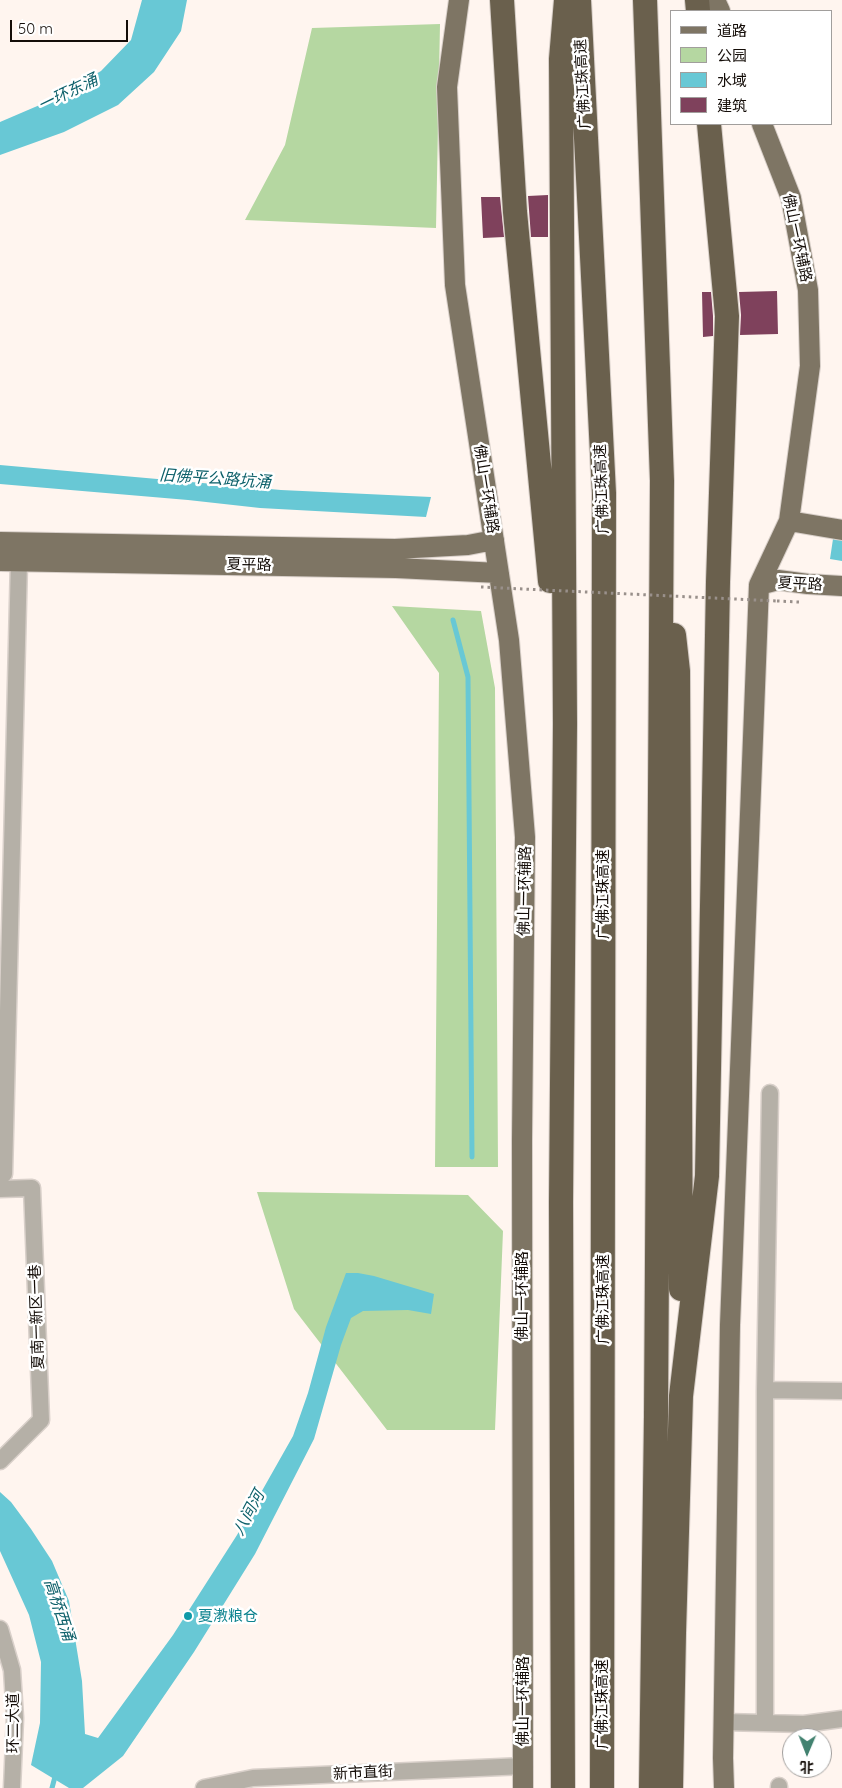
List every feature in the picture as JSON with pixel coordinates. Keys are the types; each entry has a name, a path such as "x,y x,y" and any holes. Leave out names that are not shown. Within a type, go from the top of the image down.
{"highway":[{"path":"502,0 522,298 565,724"},
{"path":"563,1788 561,1192 565,724 561,59 566,0"},
{"name":"广佛江珠高速","path":"579,0 604,493 602,1788"},
{"path":"644,0 662,545 656,1415 651,1788"},
{"path":"682,1396 707,1176 717,592 727,316 709,125"},
{"path":"662,545 678,671 682,1396 671,1788"}],"main road":[{"name":"佛山一环辅路","path":"459,0 447,87 455,285 509,640 525,837 522,1130 523,1788"},
{"name":"佛山一环辅路","path":"724,1788 730,1324 759,585 789,521 810,366 808,290 791,198 762,125"},
{"path":"789,521 842,530"},
{"name":"夏平路","path":"0,542 395,549 468,546 494,540"},
{"name":"夏平路","path":"9,561 396,568 499,573"},
{"name":"夏平路","path":"759,585 778,580 842,586"}],"street":[{"path":"2,1181 9,561"},
{"path":"765,1722 765,1390 770,1093"},
{"name":"夏南一新区一巷","path":"0,1461 41,1420 32,1188 2,1181"},
{"path":"765,1390 842,1391"},
{"name":"环二大道","path":"0,1629 12,1670 15,1718 14,1786"},
{"path":"724,1722 804,1724 842,1719"},
{"name":"新市直街","path":"204,1788 253,1778 524,1766"}],"path":[{"path":"481,587 777,601"}],"green space":[{"path":"440,24 436,228 245,220 285,145 312,28"},
{"path":"392,606 481,611 495,688 498,1167 435,1167 439,673"},
{"path":"257,1192 468,1195 503,1231 495,1430 387,1430 294,1309"}],"water":[{"name":"一环东涌","path":"142,0 187,0 181,31 154,72 118,105 64,132 0,155 0,122 49,101 101,71 131,40"},
{"path":"0,465 281,490 431,497 426,517 260,508 0,484"},
{"path":"833,539 842,540 842,561 830,559"},
{"name":"高桥西涌","path":"346,1273 374,1276 434,1294 431,1314 408,1310 363,1311 351,1318 341,1345 314,1439 255,1554 194,1652 123,1756 83,1788 69,1788 31,1765 40,1723 41,1662 29,1615 0,1551 0,1492 11,1502 52,1561 69,1601 82,1681 85,1734 98,1738 173,1635 237,1535 293,1436 308,1393 326,1327"}],"building":[{"path":"548,195 548,237 531,237 528,196"},
{"path":"481,197 500,197 504,237 483,238"},
{"path":"777,291 778,334 740,335 739,292"},
{"path":"702,292 711,292 713,336 703,337"}],"waterway":[{"path":"453,620 468,677 472,1157"},
{"path":"52,1788 56,1773"}],"place":[{"name":"夏漖粮仓","path":"188,1616"}],"water label":[{"name":"旧佛平公路坑涌","path":"215,479"},
{"name":"八间河","path":"249,1513"}]}
